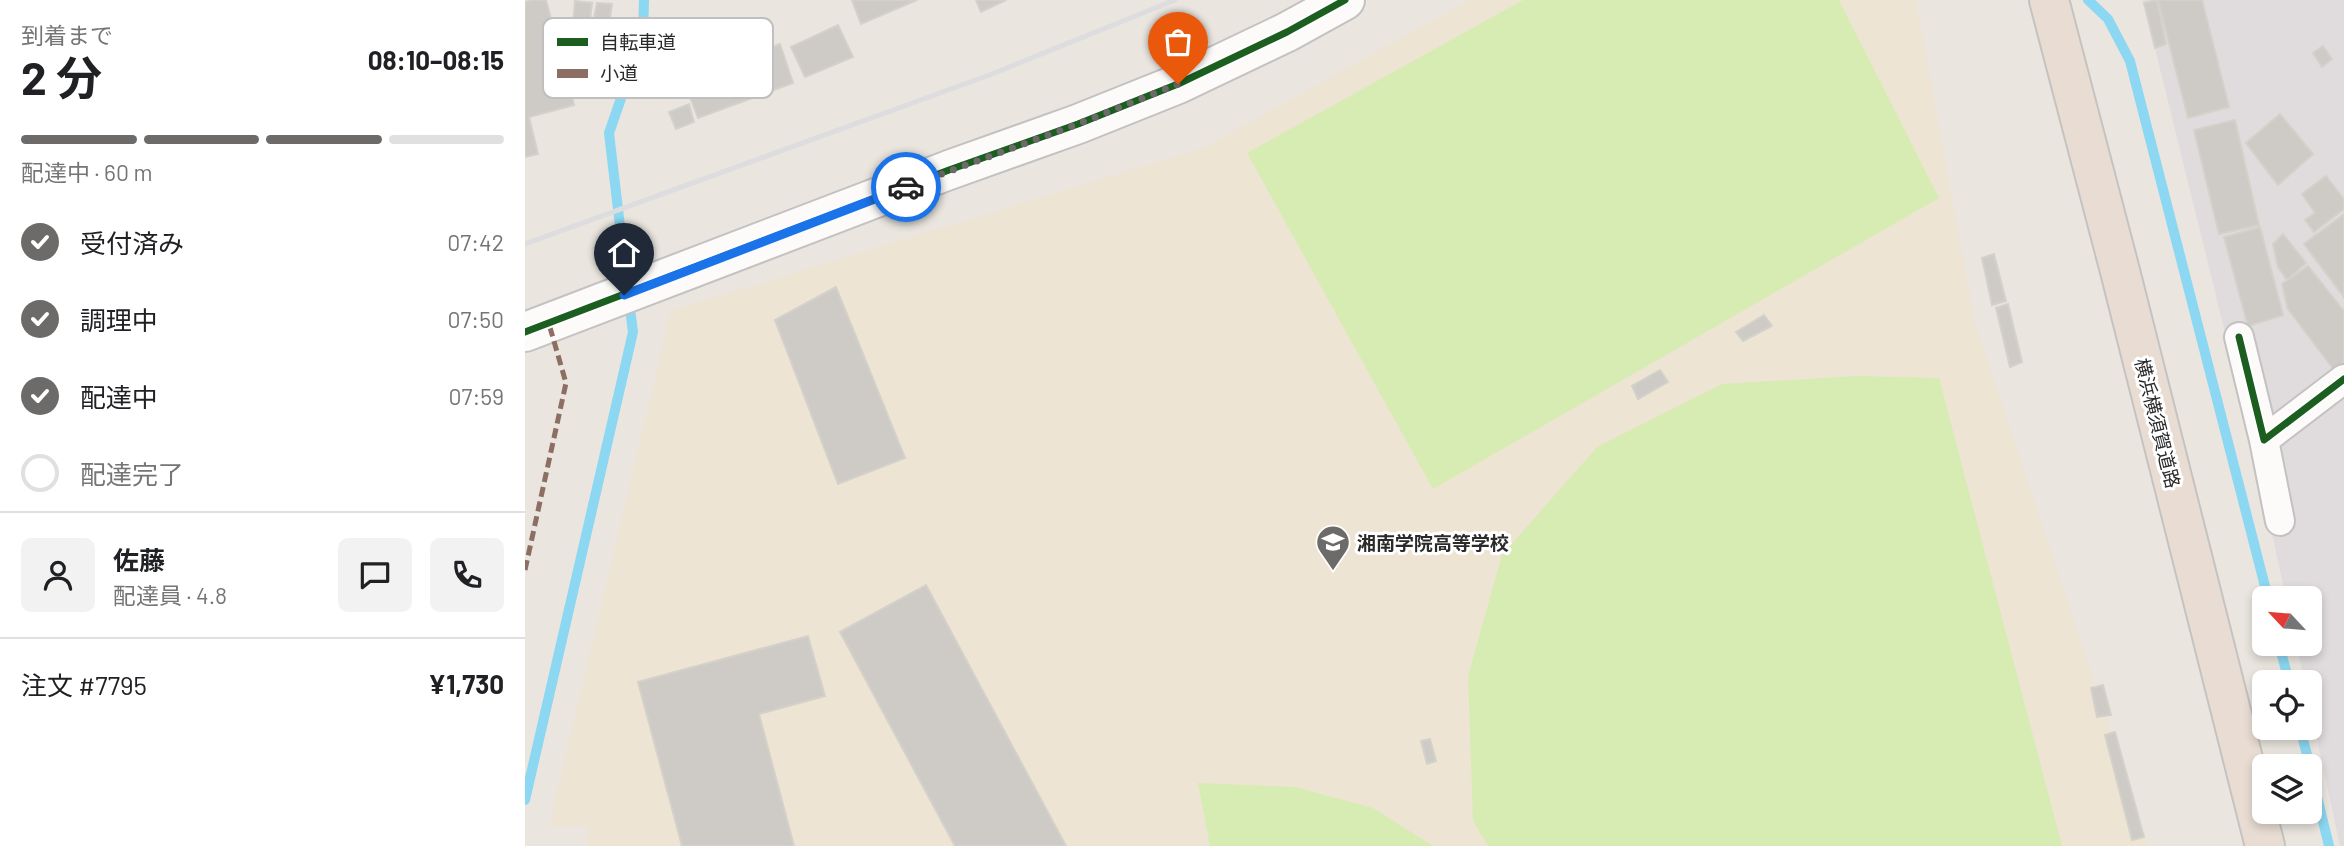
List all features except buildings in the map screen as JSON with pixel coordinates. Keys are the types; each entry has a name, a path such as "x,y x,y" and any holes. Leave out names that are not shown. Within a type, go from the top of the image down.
{"highway":[{"name":"横浜横須賀道路","path":"2049,0 2124,285 2265,846"},
{"name":"横浜横須賀道路","path":"2076,0 2267,754"},
{"path":"2285,824 2290,846"}],"street":[{"path":"525,332 1178,84 1287,32 1345,0"},
{"path":"2239,337 2280,521"},
{"path":"2264,440 2344,379"}],"shaded area":[{"name":"湘南学院高等学校","path":"1469,0 1916,0 1974,319 2148,846 586,846 590,826 549,827 671,311 1206,147"},
{"path":"2143,0 2344,0 2344,846 2340,846 2317,740 2322,740 2322,670 2302,670 2299,656 2322,656 2322,586 2283,586 2252,442"}],"green space":[{"path":"1523,0 1839,0 1939,198 1433,489 1247,153"},
{"path":"1857,376 1939,378 2062,846 1488,846 1473,821 1468,676 1502,555 1597,447 1722,384"},
{"path":"1198,783 1295,787 1373,808 1433,846 1210,846"}],"waterway":[{"path":"643,18 644,0"},
{"path":"2088,0 2108,19 2130,61 2265,586"},
{"path":"621,98 609,133 627,285"},
{"path":"525,800 633,332 629,301"},
{"path":"2282,656 2286,670"},
{"path":"2303,740 2307,754"},
{"path":"2322,817 2329,846"}],"railway":[{"path":"525,244 992,74 1175,0"}],"marked path":[{"path":"525,570 566,383 549,324"}],"cycle path":[{"path":"525,332 1178,84 1287,32 1345,0"},
{"path":"2239,337 2264,440 2344,379"}],"way so far":[{"path":"906,187 1178,84"}],"place":[{"name":"湘南学院高等学校","path":"1333,572"}],"route":[{"path":"624,295 906,187"}]}
